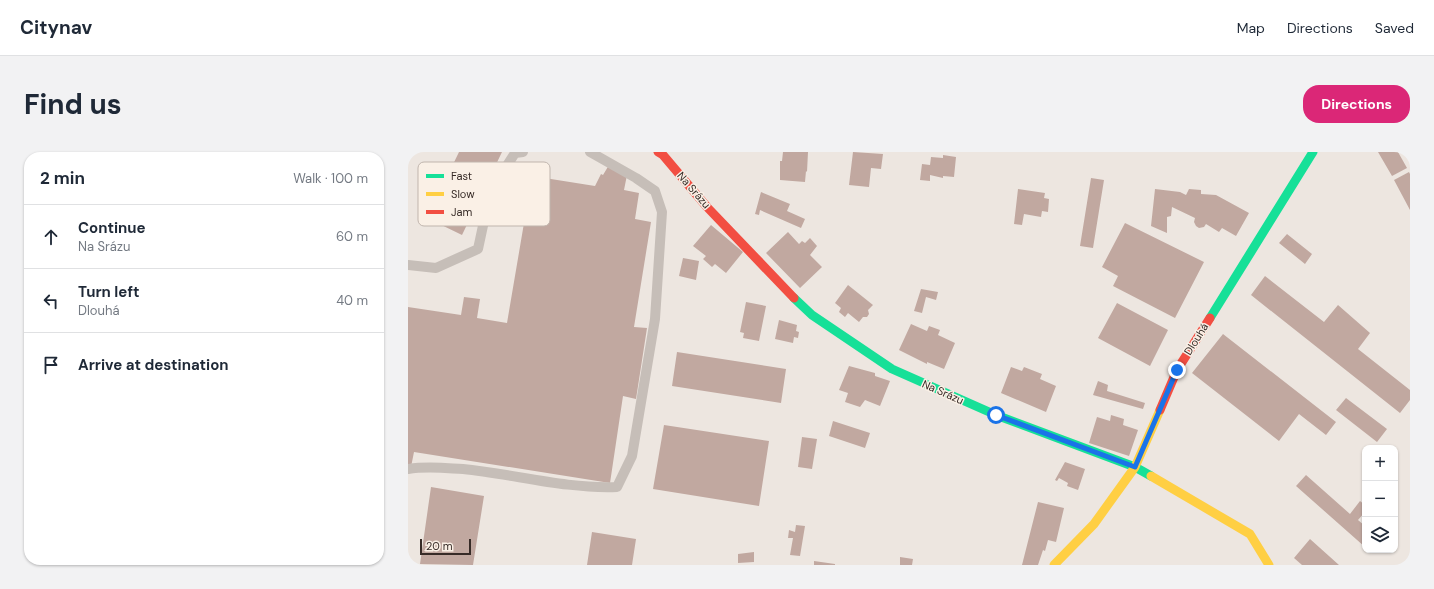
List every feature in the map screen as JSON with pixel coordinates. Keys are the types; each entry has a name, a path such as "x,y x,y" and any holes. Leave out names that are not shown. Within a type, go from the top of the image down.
{"street":[{"name":"Na Srázu","path":"658,152 663,155 707,206 772,276 812,314 892,369 996,415 1135,467 1250,534 1269,565"},
{"name":"Dlouhá","path":"1054,565 1094,524 1135,467 1177,370 1313,152"}],"lane":[{"path":"509,162 515,153 523,152"},
{"path":"408,469 425,466 495,472 594,487 617,487 632,456 654,327 662,212 655,191 636,178 590,152"},
{"path":"408,265 436,268 478,249 483,226"}],"building":[{"path":"459,152 502,152 497,162 454,162"},
{"path":"783,152 808,152 805,182 780,180 780,161 782,161"},
{"path":"853,152 883,154 881,169 871,168 869,187 849,185"},
{"path":"1378,152 1398,152 1407,168 1392,176"},
{"path":"943,155 956,157 954,177 943,176 943,178 930,175 930,181 920,180 922,164 930,165 931,157 943,158"},
{"path":"609,165 627,175 624,190 639,193 635,219 651,222 634,327 647,328 636,399 623,396 610,483 414,452 411,467 408,467 408,307 461,315 464,297 480,299 477,318 507,323 523,226 550,226 550,179 595,186 601,174 603,175"},
{"path":"1409,172 1410,174 1410,210 1394,180"},
{"path":"1091,178 1104,180 1093,248 1080,246"},
{"path":"1018,189 1045,193 1044,198 1049,199 1048,212 1042,211 1041,217 1024,214 1022,225 1014,224"},
{"path":"1155,189 1180,192 1186,195 1189,189 1201,190 1201,194 1216,195 1249,213 1236,236 1222,228 1219,232 1206,224 1204,227 1199,228 1194,222 1195,218 1172,207 1171,216 1167,217 1167,233 1151,226"},
{"path":"761,192 790,204 787,211 805,219 801,228 760,210 759,215 755,214"},
{"path":"1125,223 1204,262 1175,318 1113,286 1118,276 1102,267"},
{"path":"711,225 743,252 726,273 715,264 712,267 703,259 706,256 693,246"},
{"path":"443,226 466,226 462,235"},
{"path":"788,232 799,244 802,241 805,243 810,238 817,246 810,255 822,267 800,288 766,253"},
{"path":"1287,234 1312,254 1305,264 1279,243"},
{"path":"683,258 699,261 696,280 679,276"},
{"path":"1265,276 1324,322 1338,305 1370,333 1358,349 1410,390 1410,400 1400,413 1251,295"},
{"path":"848,285 873,305 868,310 869,314 867,317 863,317 859,322 848,313 845,317 839,312 841,308 835,303"},
{"path":"921,289 938,292 936,300 926,297 922,313 914,311"},
{"path":"746,302 766,306 759,341 743,338 744,333 740,332"},
{"path":"1117,303 1168,330 1150,366 1098,338"},
{"path":"779,320 797,325 796,331 799,332 798,338 794,337 793,343 775,339"},
{"path":"911,324 927,331 929,326 940,330 938,335 955,343 944,369 927,362 927,364 899,350"},
{"path":"1223,334 1336,422 1326,435 1299,414 1279,441 1192,373"},
{"path":"677,352 786,369 781,403 672,386"},
{"path":"849,366 875,373 875,376 890,381 880,406 865,400 860,407 845,402 848,393 839,390"},
{"path":"1011,367 1022,371 1024,367 1042,374 1040,379 1056,386 1046,412 1001,393"},
{"path":"1098,381 1108,385 1107,391 1145,403 1143,409 1093,395"},
{"path":"1346,398 1387,429 1377,442 1336,410"},
{"path":"1111,415 1124,419 1123,425 1138,430 1129,456 1089,443 1097,417 1110,421"},
{"path":"833,421 870,433 865,448 829,436"},
{"path":"664,425 769,441 759,506 653,489"},
{"path":"802,437 817,439 812,469 798,467"},
{"path":"1065,462 1085,469 1078,490 1067,486 1068,483 1059,478 1057,481 1055,480"},
{"path":"1306,475 1350,514 1360,501 1362,503 1362,515 1358,520 1362,523 1362,544 1296,486"},
{"path":"431,487 484,496 473,565 420,564"},
{"path":"1038,502 1064,508 1056,542 1048,540 1045,551 1043,550 1038,565 1022,565"},
{"path":"796,525 805,526 800,556 790,555 793,538 788,538 789,530 795,532"},
{"path":"592,532 636,539 632,565 587,565"},
{"path":"1310,539 1339,565 1302,565 1294,558"},
{"path":"754,552 754,562 738,563 738,554"},
{"path":"900,557 913,559 912,565 900,565"},
{"path":"814,561 835,564 835,565 814,565"}],"traffic: fast":[{"path":"1210,318 1313,152"},
{"path":"794,298 812,315 892,369 996,415 1135,467 1151,476"}],"traffic: slow":[{"path":"1054,565 1094,524 1135,467 1160,410"},
{"path":"1151,476 1250,534 1269,565"}],"traffic: jam":[{"path":"658,152 663,155 707,207 794,298"},
{"path":"1160,410 1177,370 1210,318"}],"route":[{"path":"996,415 1135,467 1177,370"}]}
